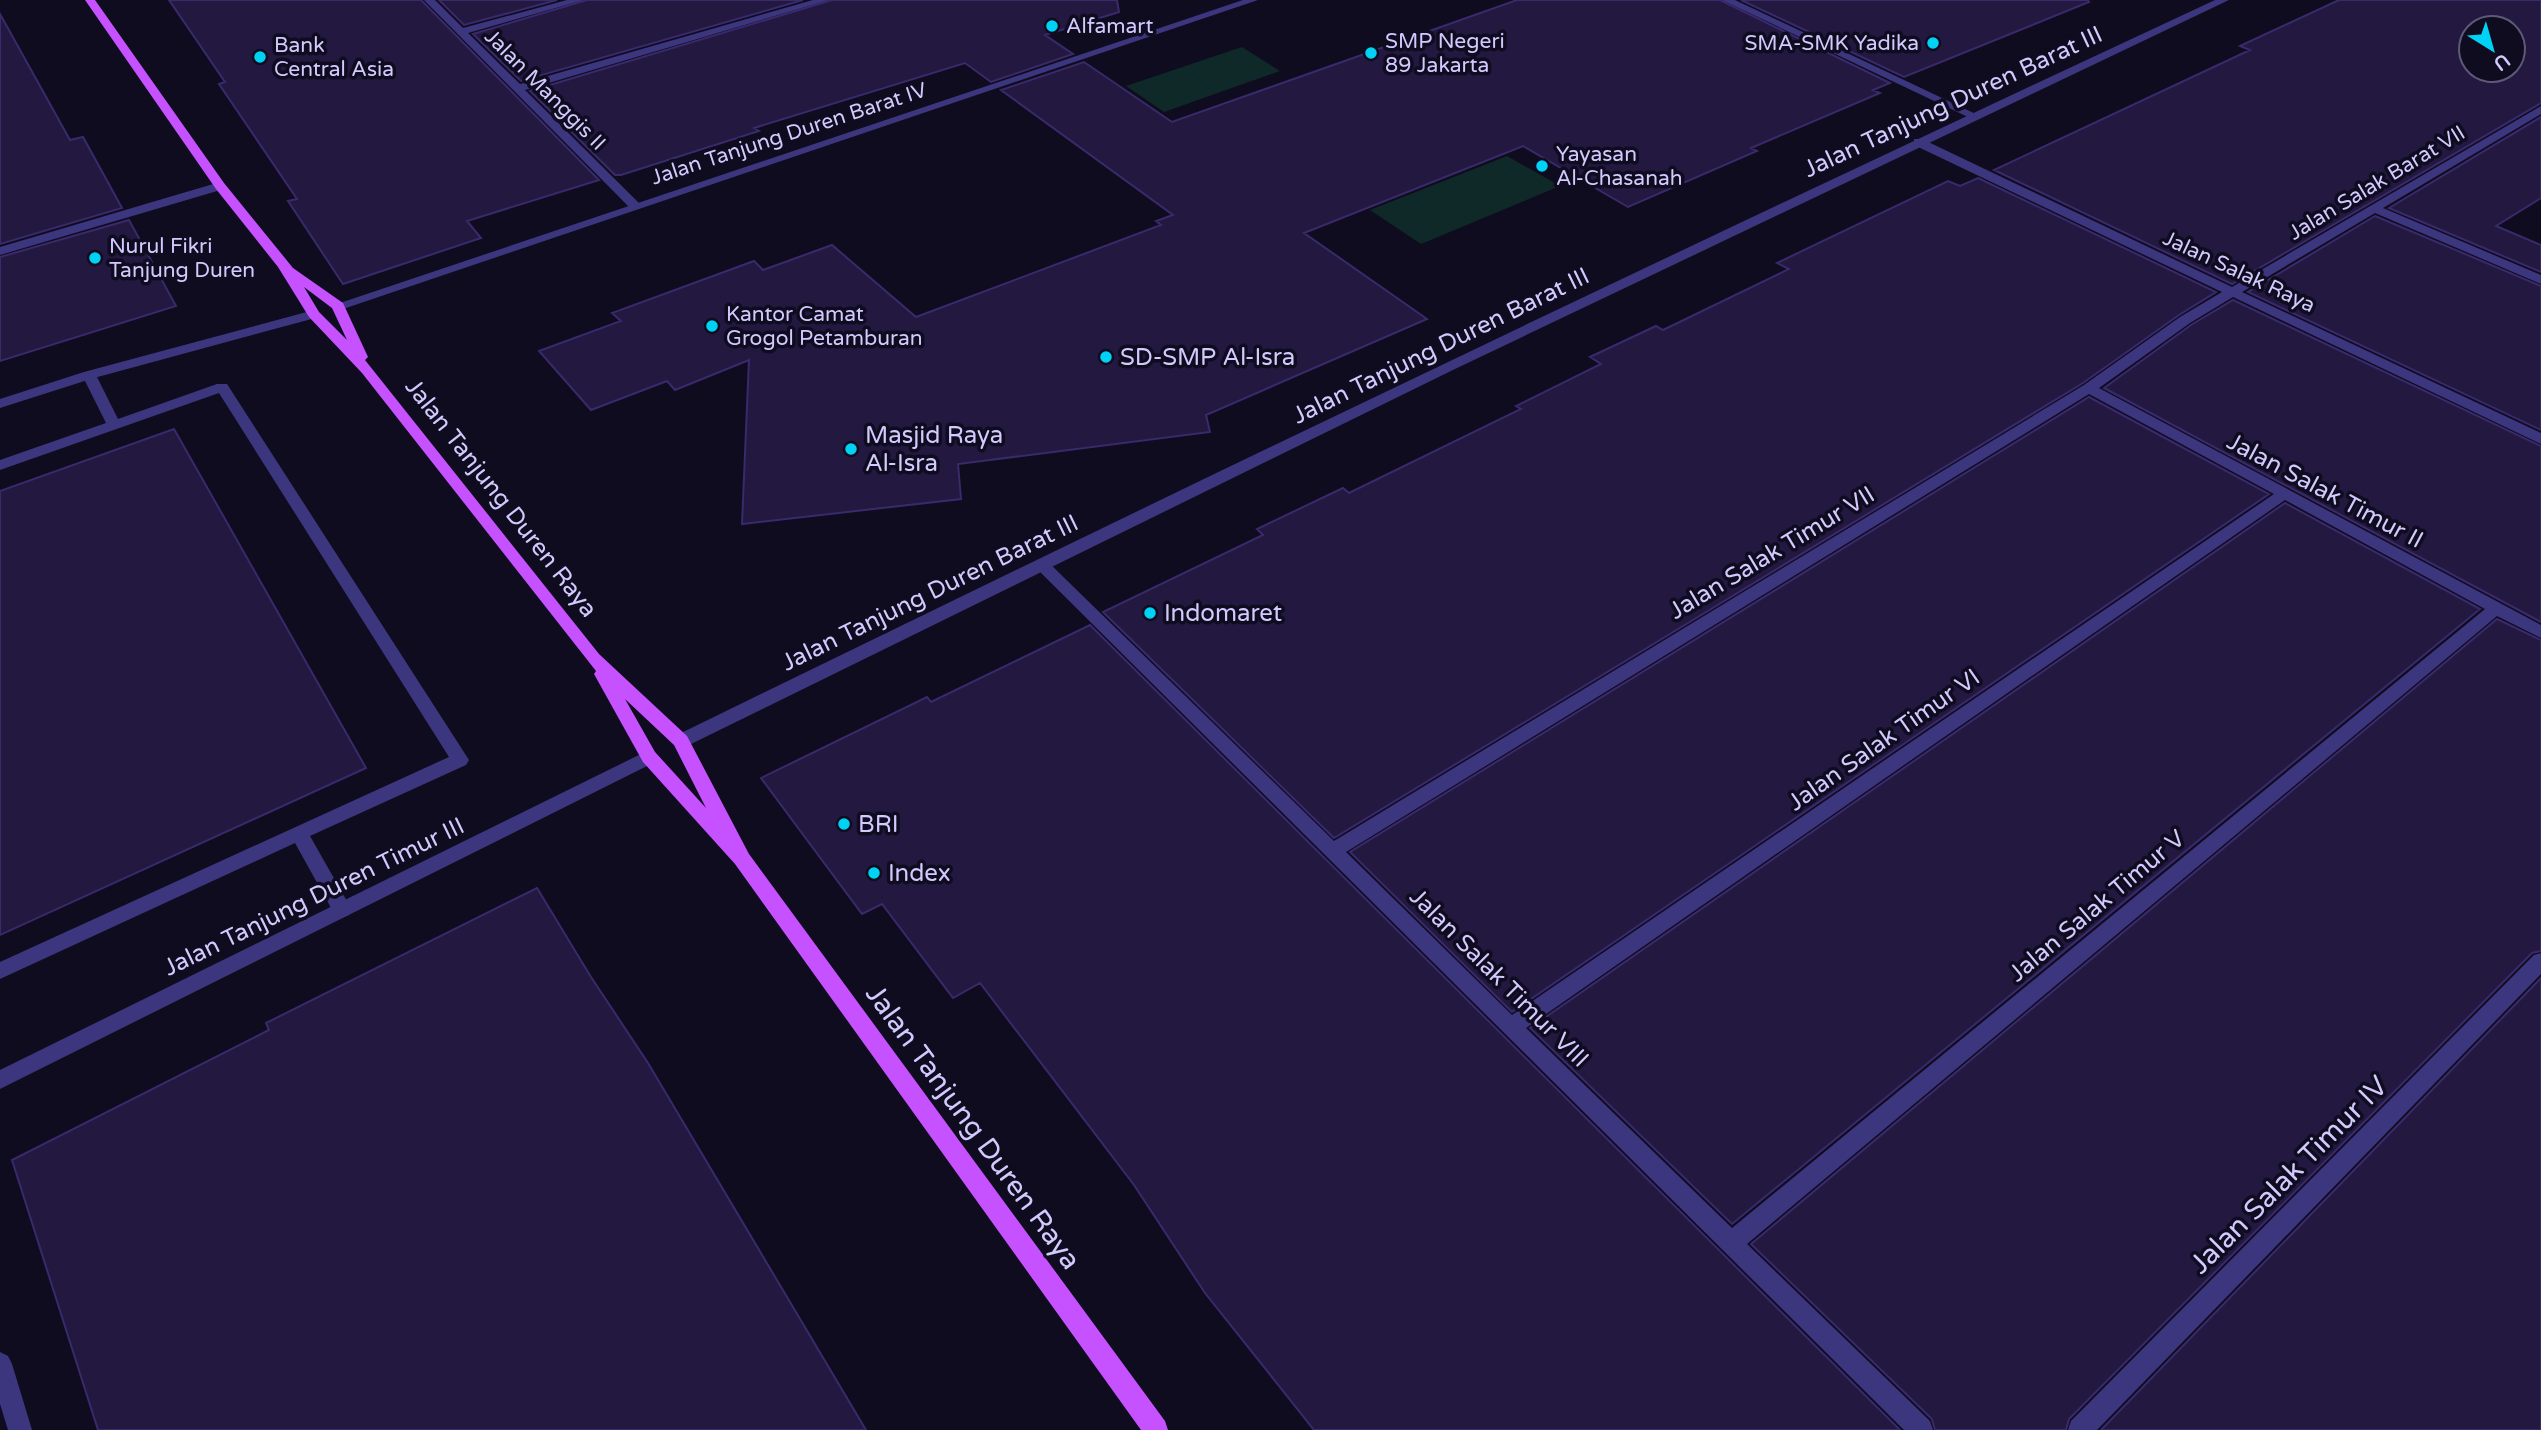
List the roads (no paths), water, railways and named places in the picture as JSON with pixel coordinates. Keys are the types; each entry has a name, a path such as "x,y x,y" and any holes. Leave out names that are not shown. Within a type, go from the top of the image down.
{"main road":[{"name":"Jalan Tanjung Duren Raya","path":"90,0 220,186 284,265 314,314 367,370 593,658 681,741 742,859"},
{"name":"Jalan Tanjung Duren Raya","path":"284,265 338,306 367,370"},
{"name":"Jalan Tanjung Duren Raya","path":"593,658 649,757 742,859 1156,1430"}],"street":[{"name":"Jalan Manggis II","path":"429,0 635,206"},
{"path":"460,32 579,0"},
{"path":"516,89 824,0"},
{"name":"Jalan Tanjung Duren Barat IV","path":"338,306 1253,0"},
{"path":"1727,0 1974,116"},
{"name":"Jalan Tanjung Duren Barat III","path":"681,741 1040,564 1918,142 2224,0"},
{"name":"Jalan Salak Barat VII","path":"2233,292 2541,109"},
{"name":"Jalan Salak Raya","path":"1918,142 2541,439"},
{"path":"0,251 220,186"},
{"path":"2376,209 2541,281"},
{"name":"Jalan Salak Timur VII","path":"1333,851 2089,388 2185,320 2233,292"},
{"path":"0,404 89,375 314,314"},
{"path":"89,375 114,425"},
{"path":"0,465 222,387 460,760 0,971"},
{"name":"Jalan Salak Timur II","path":"2089,388 2541,632"},
{"name":"Jalan Salak Timur VI","path":"1511,1027 2284,494"},
{"name":"Jalan Salak Timur VIII","path":"1040,564 1921,1430"},
{"name":"Jalan Salak Timur V","path":"1731,1243 2496,608"},
{"name":"Jalan Tanjung Duren Timur III","path":"0,1080 649,757"},
{"path":"299,833 342,910"},
{"name":"Jalan Salak Timur IV","path":"2080,1430 2541,961"},
{"path":"0,1364 20,1430"}],"place":[{"name":"Alfamart","path":"1052,26"},
{"name":"SMA-SMK Yadika","path":"1933,43"},
{"name":"SMP Negeri 89 Jakarta","path":"1371,53"},
{"name":"Bank Central Asia","path":"260,57"},
{"name":"Yayasan Al-Chasanah","path":"1542,166"},
{"name":"Nurul Fikri Tanjung Duren","path":"95,258"},
{"name":"Kantor Camat Grogol Petamburan","path":"712,326"},
{"name":"SD-SMP Al-Isra","path":"1106,357"},
{"name":"Masjid Raya Al-Isra","path":"851,449"},
{"name":"Indomaret","path":"1150,613"},
{"name":"BRI","path":"844,824"},
{"name":"Index","path":"874,873"}]}
